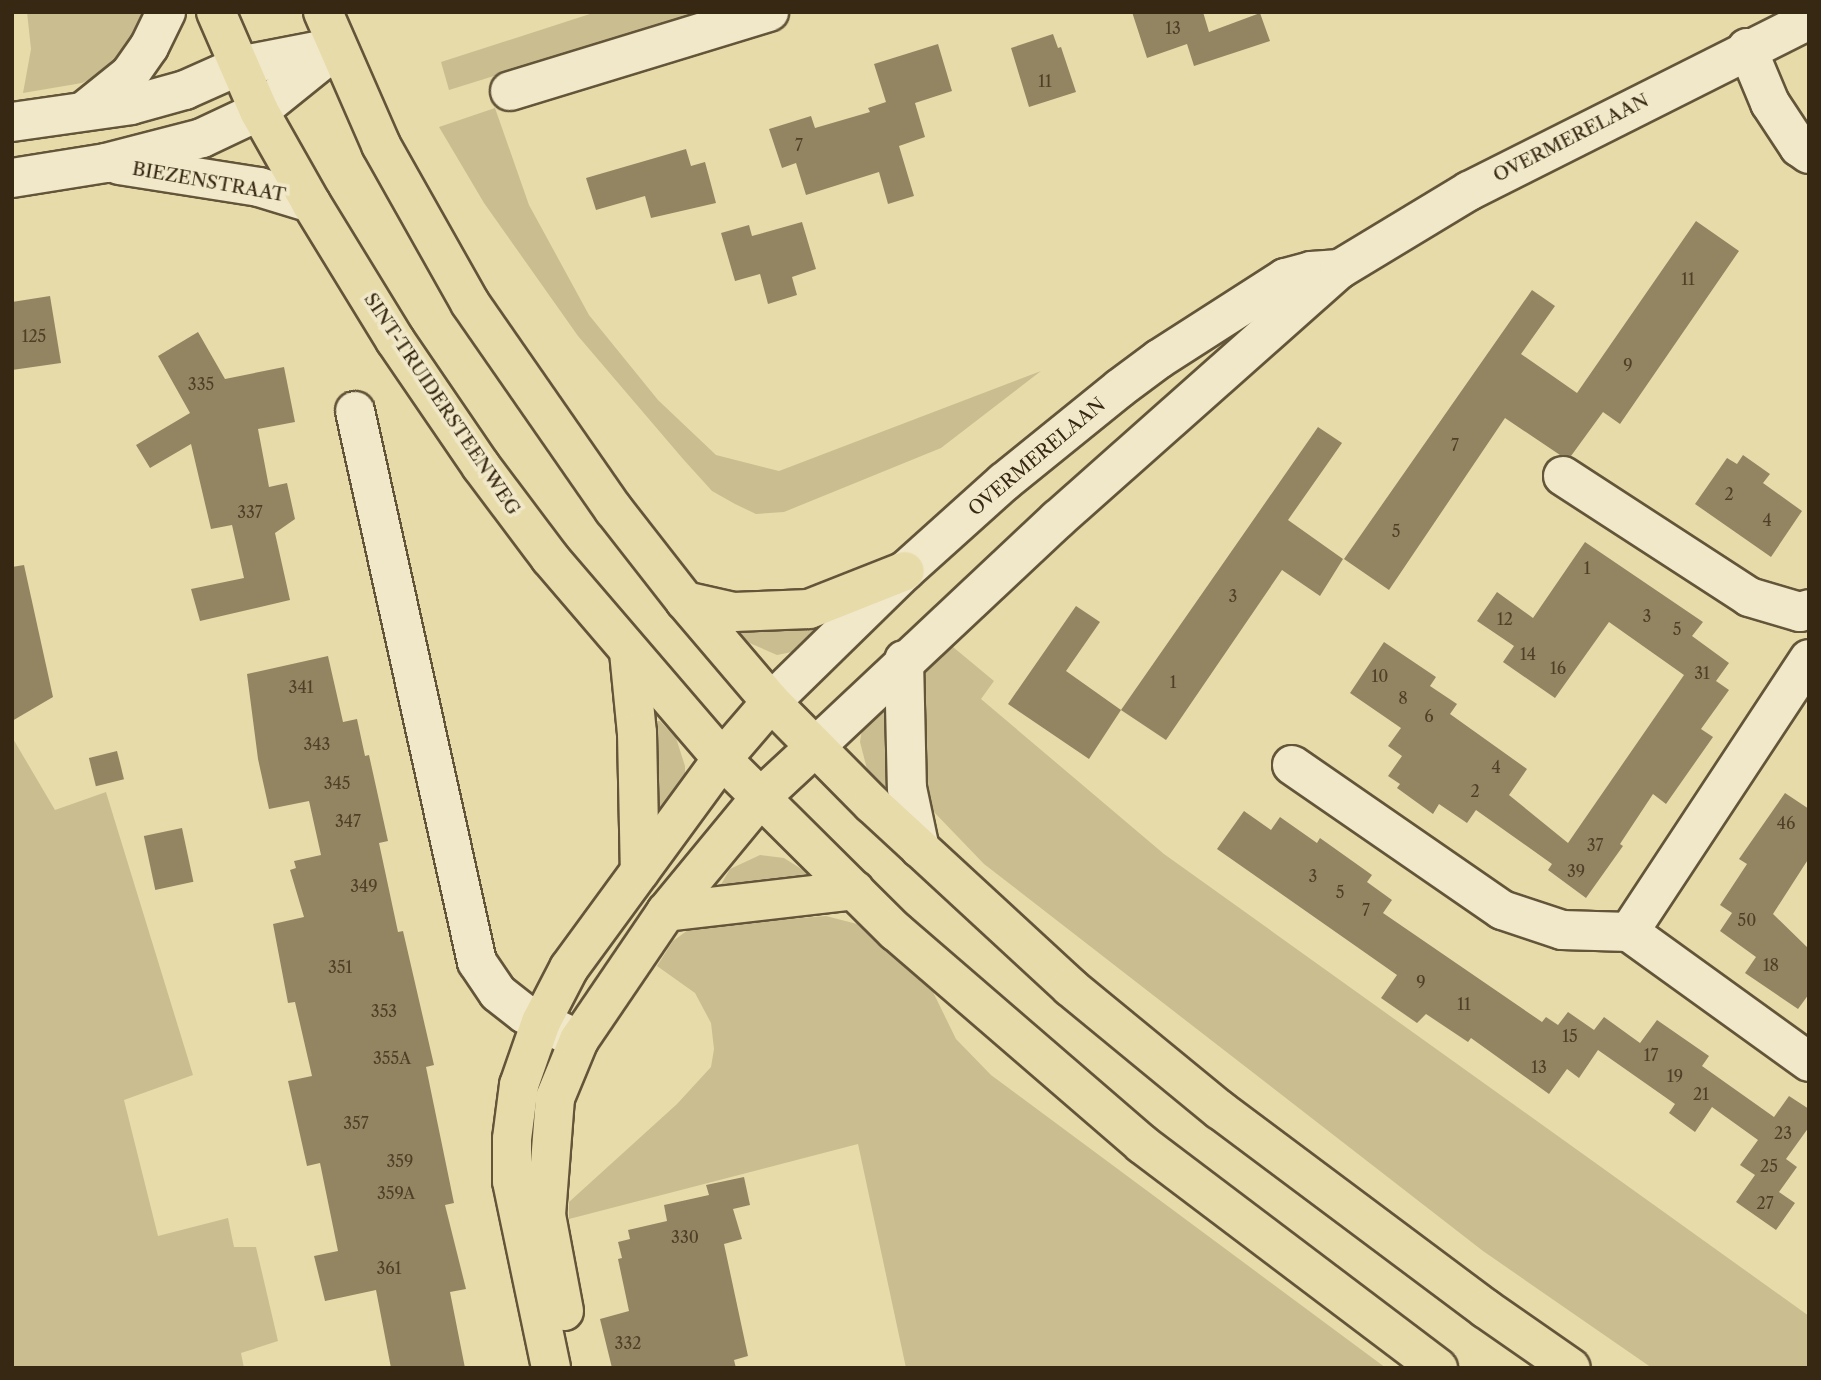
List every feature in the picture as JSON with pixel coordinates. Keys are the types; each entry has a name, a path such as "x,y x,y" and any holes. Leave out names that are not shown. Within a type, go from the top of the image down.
{"main road":[{"name":"SINT-TRUIDERSTEENWEG","path":"216,12 259,111 311,203 395,340 481,466 550,558 722,760 896,932 1142,1144 1438,1368"},
{"path":"323,12 381,145 470,303 544,413 685,601 771,702 920,849 1070,987 1220,1111 1486,1309 1571,1368"},
{"path":"685,601 734,612 809,609 905,571"},
{"path":"629,652 637,733 640,871"},
{"path":"551,1368 512,1181 512,1139 519,1085 541,1022 569,968 722,760 771,702"},
{"path":"575,1368 545,1215 555,1098 579,1040 666,912 760,798 815,747"},
{"path":"666,912 855,890"}],"street":[{"path":"80,114 130,74 149,47 166,12"},
{"path":"510,91 769,12"},
{"name":"OVERMERELAAN","path":"815,747 904,660 1058,519 1340,269 1469,191 1747,48 1809,20"},
{"path":"12,122 131,105 185,90 239,66 337,48"},
{"name":"BIEZENSTRAAT","path":"12,178 106,163 202,138 259,111 337,48"},
{"path":"1747,48 1770,103 1799,148 1809,154"},
{"name":"BIEZENSTRAAT","path":"106,163 259,187 311,203"},
{"name":"OVERMERELAAN","path":"771,702 905,571 1004,482 1159,359 1285,278 1311,271 1340,269"},
{"path":"355,411 477,962 498,993 525,1014 579,1040"},
{"path":"1563,476 1749,597 1800,612 1809,609"},
{"path":"1629,932 1809,659"},
{"path":"904,660 907,788 920,849"},
{"path":"1292,765 1502,910 1562,930 1629,932 1809,1062"}],"shaded area":[{"path":"27,12 152,12 120,64 82,83 23,93 31,49"},
{"path":"596,12 699,12 449,90 441,62"},
{"path":"495,108 529,205 589,315 658,400 716,455 779,471 1041,371 941,448 784,512 756,514 735,504 712,491 578,336 484,203 439,127"},
{"path":"825,621 828,628 802,650 777,655 745,641 731,626"},
{"path":"947,642 994,681 981,699 1164,854 1809,1316 1809,1368 1652,1368 1483,1251 984,864 931,809 919,767 920,663"},
{"path":"890,692 891,783 886,787 868,773 860,742 862,729"},
{"path":"653,721 660,721 676,738 685,766 685,780 653,832"},
{"path":"12,737 55,810 106,792 193,1075 124,1100 158,1236 228,1218 234,1247 256,1247 278,1341 241,1353 244,1368 12,1368"},
{"path":"760,855 784,858 814,877 719,888 730,869"},
{"path":"826,916 857,924 933,992 956,1039 991,1075 1386,1368 906,1368 858,1144 569,1219 569,1202 677,1104 711,1067 714,1049 711,1023 695,993 657,966 673,941 692,927"}],"building":[{"path":"1132,12 1203,12 1209,32 1260,13 1270,41 1194,66 1187,44 1147,58"},
{"path":"1053,34 1058,48 1061,47 1076,92 1029,107 1011,48"},
{"path":"938,44 952,91 915,103 925,137 899,146 914,196 888,204 879,172 806,195 796,163 782,168 769,129 811,116 815,128 870,112 868,108 886,102 874,64"},
{"path":"686,149 691,166 705,162 716,203 651,218 645,196 596,210 586,178"},
{"path":"1696,221 1739,251 1620,424 1603,412 1571,456 1560,455 1505,418 1389,590 1344,559 1532,290 1555,306 1521,354 1577,393"},
{"path":"802,222 816,269 792,277 797,295 768,304 760,274 735,281 721,233 749,225 752,236"},
{"path":"50,296 61,363 12,370 12,302"},
{"path":"198,332 225,379 284,367 295,422 258,429 269,487 287,483 295,519 275,533 290,600 200,621 191,589 244,578 232,525 211,529 191,444 150,468 136,445 190,413 158,356"},
{"path":"1318,427 1342,443 1288,520 1343,559 1320,596 1282,570 1166,740 1121,710"},
{"path":"1743,455 1770,474 1763,483 1802,511 1771,557 1695,504 1727,458 1737,464"},
{"path":"1585,542 1703,622 1692,636 1729,663 1716,681 1729,690 1701,729 1713,737 1666,804 1653,794 1620,844 1623,846 1586,898 1548,870 1552,864 1476,810 1467,823 1439,804 1433,814 1397,788 1400,784 1388,776 1402,756 1388,746 1401,728 1350,693 1384,642 1436,677 1430,686 1457,704 1450,714 1527,769 1509,795 1568,843 1684,675 1609,622 1555,698 1503,662 1514,646 1477,621 1497,592 1533,618"},
{"path":"24,565 53,697 12,721 12,567"},
{"path":"1076,606 1100,622 1066,671 1121,710 1089,759 1008,704"},
{"path":"328,656 343,722 357,719 365,756 369,755 388,841 379,843 398,932 403,931 434,1065 426,1067 454,1203 445,1205 466,1289 450,1292 465,1368 391,1368 376,1290 325,1301 314,1256 338,1251 320,1163 307,1166 288,1081 312,1076 295,1002 288,1003 273,924 304,917 290,870 296,868 294,861 321,855 309,801 269,809 258,759 247,674"},
{"path":"117,751 124,779 96,786 89,758"},
{"path":"1785,793 1809,809 1809,858 1773,914 1809,949 1809,994 1798,1009 1745,973 1756,957 1720,931 1732,913 1720,905 1747,864 1739,859"},
{"path":"1244,811 1271,830 1280,817 1317,843 1320,838 1372,875 1367,882 1392,900 1383,913 1542,1022 1546,1017 1558,1025 1568,1012 1594,1030 1604,1017 1640,1043 1657,1020 1709,1056 1702,1066 1774,1117 1789,1096 1809,1109 1809,1127 1786,1159 1797,1167 1779,1192 1795,1203 1776,1230 1736,1202 1755,1175 1740,1165 1758,1140 1712,1107 1695,1132 1669,1113 1675,1104 1598,1050 1579,1078 1567,1069 1549,1094 1471,1038 1468,1042 1426,1014 1417,1023 1381,998 1397,975 1217,849"},
{"path":"182,828 193,882 155,890 144,836"},
{"path":"744,1177 750,1205 733,1209 742,1239 724,1244 748,1356 734,1360 736,1368 612,1368 600,1319 629,1311 618,1259 622,1258 618,1242 630,1239 628,1230 667,1221 664,1205 709,1195 706,1185"}]}
